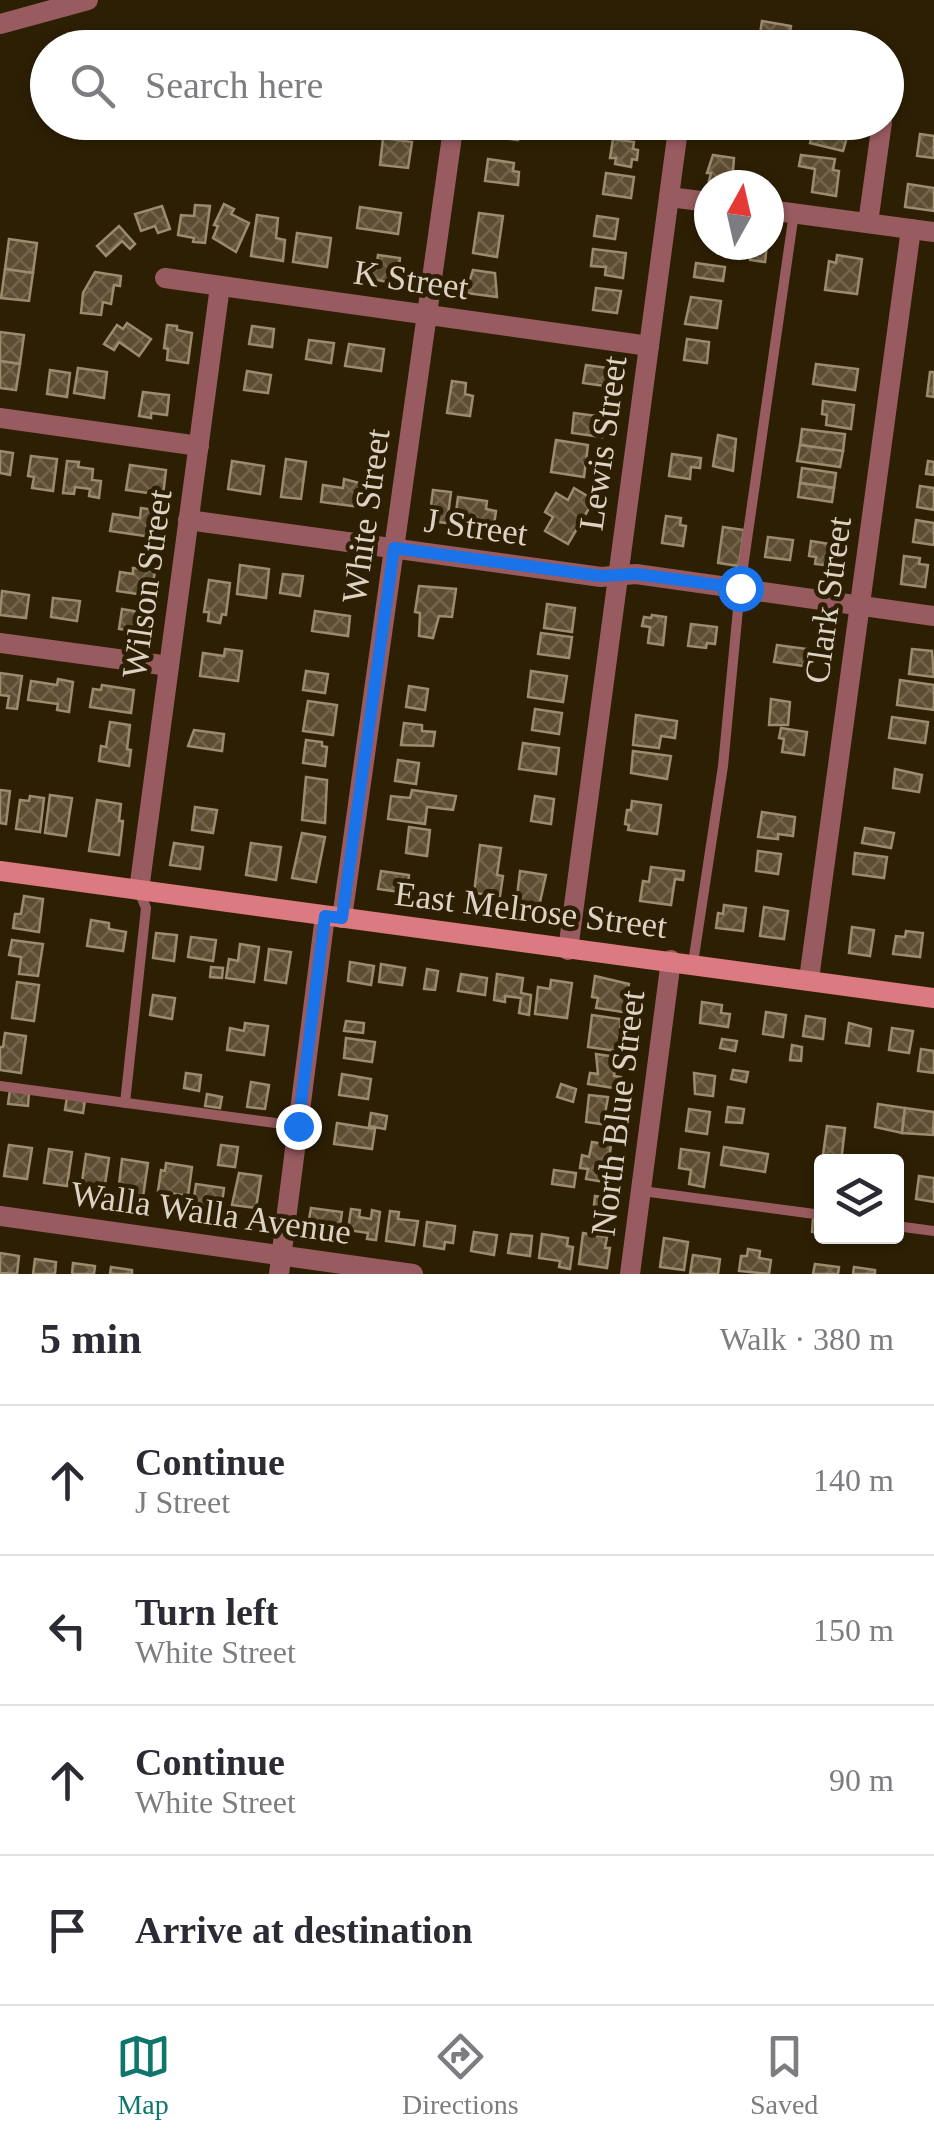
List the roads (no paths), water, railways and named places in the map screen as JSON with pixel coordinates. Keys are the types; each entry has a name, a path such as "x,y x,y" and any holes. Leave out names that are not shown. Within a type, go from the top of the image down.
{"main road":[{"name":"East Melrose Street","path":"0,871 934,997"}],"street":[{"path":"0,24 88,0"},
{"name":"White Street","path":"280,1265 298,1126 394,548 451,140"},
{"name":"Lewis Street","path":"568,950 677,140"},
{"path":"868,223 880,140"},
{"path":"669,196 694,200"},
{"path":"784,212 934,232"},
{"name":"Clark Street","path":"809,979 911,229"},
{"name":"K Street","path":"165,278 649,346"},
{"name":"Wilson Street","path":"139,890 220,286"},
{"path":"0,418 199,446"},
{"name":"J Street","path":"188,520 601,576 636,574 934,616"},
{"path":"0,642 169,666"},
{"name":"North Blue Street","path":"630,1274 671,960"},
{"name":"Walla Walla Avenue","path":"0,1216 280,1265 413,1274"}],"lane":[{"path":"693,963 723,766 740,588 794,213"},
{"path":"125,1103 146,908 139,890"},
{"path":"0,1086 298,1126"},
{"path":"641,1190 814,1214"},
{"path":"904,1227 934,1231"}]}
